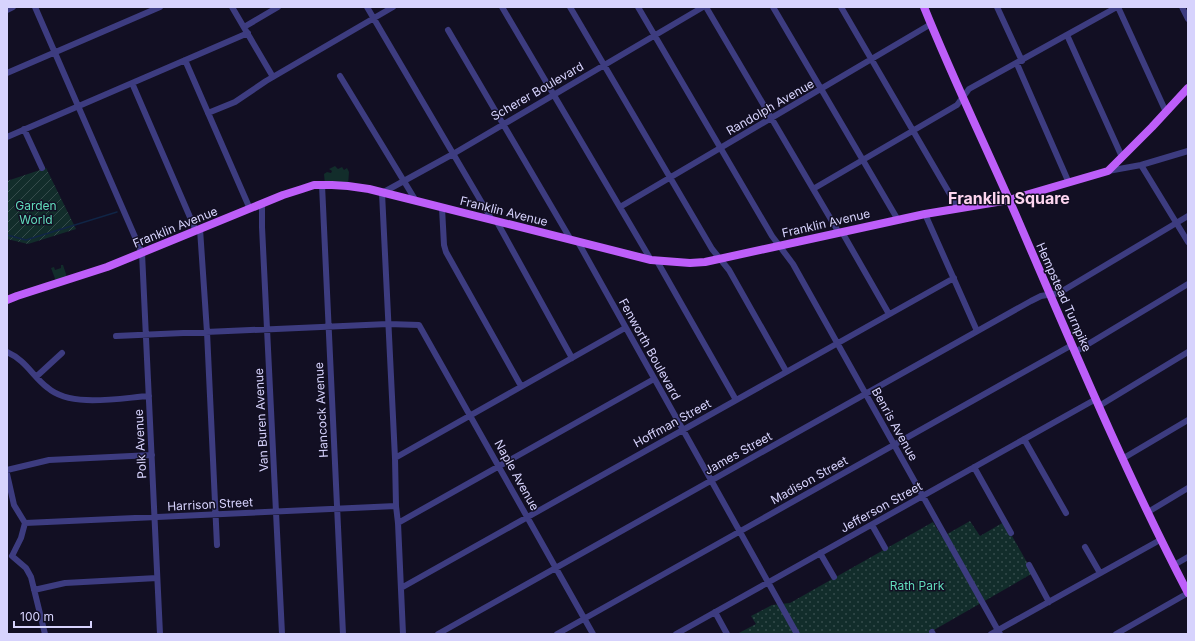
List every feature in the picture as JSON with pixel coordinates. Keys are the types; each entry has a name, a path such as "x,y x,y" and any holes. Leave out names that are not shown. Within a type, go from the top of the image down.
{"main road":[{"name":"Hempstead Turnpike","path":"924,7 1122,459 1160,540 1188,593"},
{"path":"1108,171 1188,88"},
{"name":"Franklin Avenue","path":"7,300 91,273 262,204 314,185 348,186 369,189 382,194 654,260 690,263 720,259 925,214 1009,200 1108,171"}],"street":[{"path":"7,10 13,7"},
{"path":"35,7 142,253"},
{"path":"7,73 160,7"},
{"path":"232,7 274,78"},
{"path":"244,27 278,7"},
{"path":"367,7 453,154 495,221 572,358"},
{"path":"208,113 235,102 393,7"},
{"path":"502,7 736,400"},
{"path":"570,7 712,249 729,270 786,371"},
{"name":"Benris Avenue","path":"638,7 772,236 793,264 999,632"},
{"path":"704,7 889,314"},
{"name":"Scherer Boulevard","path":"382,194 704,7"},
{"path":"773,7 898,220"},
{"path":"841,7 958,208"},
{"path":"997,7 1069,183"},
{"path":"813,189 956,105 969,89 1118,7 1166,112"},
{"path":"1182,7 1188,19"},
{"name":"Randolph Avenue","path":"620,207 931,24"},
{"name":"Fenworth Boulevard","path":"448,30 575,241 797,634"},
{"path":"7,137 248,33"},
{"path":"1067,35 1122,157"},
{"path":"185,60 250,209"},
{"path":"340,76 416,202"},
{"path":"132,83 198,230 206,332 217,545"},
{"path":"24,129 42,168"},
{"path":"1108,171 1141,165 1188,151"},
{"path":"1141,165 1188,242"},
{"name":"Hancock Avenue","path":"322,185 342,634"},
{"path":"382,194 403,634"},
{"name":"Van Buren Avenue","path":"262,204 282,634"},
{"path":"442,208 444,245 446,252 521,386"},
{"path":"925,214 977,331"},
{"name":"James Street","path":"438,634 1031,301 1041,296 1059,293 1188,216"},
{"name":"Polk Avenue","path":"142,253 160,634"},
{"name":"Hoffman Street","path":"401,588 954,278"},
{"name":"Madison Street","path":"557,634 894,445 1074,348 1188,284"},
{"path":"116,336 388,324"},
{"name":"Naple Avenue","path":"388,324 416,324 421,327 593,634"},
{"path":"395,458 625,328"},
{"path":"7,352 21,360 46,387 56,394 73,399 90,400 149,396"},
{"name":"Jefferson Street","path":"676,634 1024,439 1098,402 1188,352"},
{"path":"36,376 62,353"},
{"path":"398,523 654,379"},
{"path":"1122,459 1188,420"},
{"path":"1024,439 1066,513"},
{"path":"7,470 49,460 152,455"},
{"path":"974,468 1011,533"},
{"path":"7,474 14,505 25,523 21,538 10,556 26,568 31,577 45,634"},
{"path":"1148,512 1188,488"},
{"name":"Harrison Street","path":"25,523 396,506"},
{"path":"872,525 885,548"},
{"path":"991,634 999,632 1049,602 1160,540"},
{"path":"1085,547 1100,573"},
{"path":"820,553 834,577"},
{"path":"1174,565 1188,557"},
{"path":"1029,565 1049,602"},
{"path":"34,590 65,583 157,578"},
{"path":"1116,634 1188,593"},
{"path":"714,612 727,634"}],"green space":[{"path":"335,166 338,169 342,167 344,170 347,168 349,172 348,186 325,185 324,174 327,172 331,173 332,171 329,169"},
{"name":"Garden World","path":"46,168 76,229 28,244 7,239 7,181"},
{"path":"61,265 63,265 68,280 57,284 51,268 54,267 55,270 61,268"},
{"name":"Rath Park","path":"970,521 980,536 1004,522 1033,573 927,634 737,634 756,624 751,616 772,605 790,603 933,522 942,537"}],"waterway":[{"path":"7,235 26,240 117,212"}],"district":[{"name":"Franklin Square","path":"1009,198"}]}
